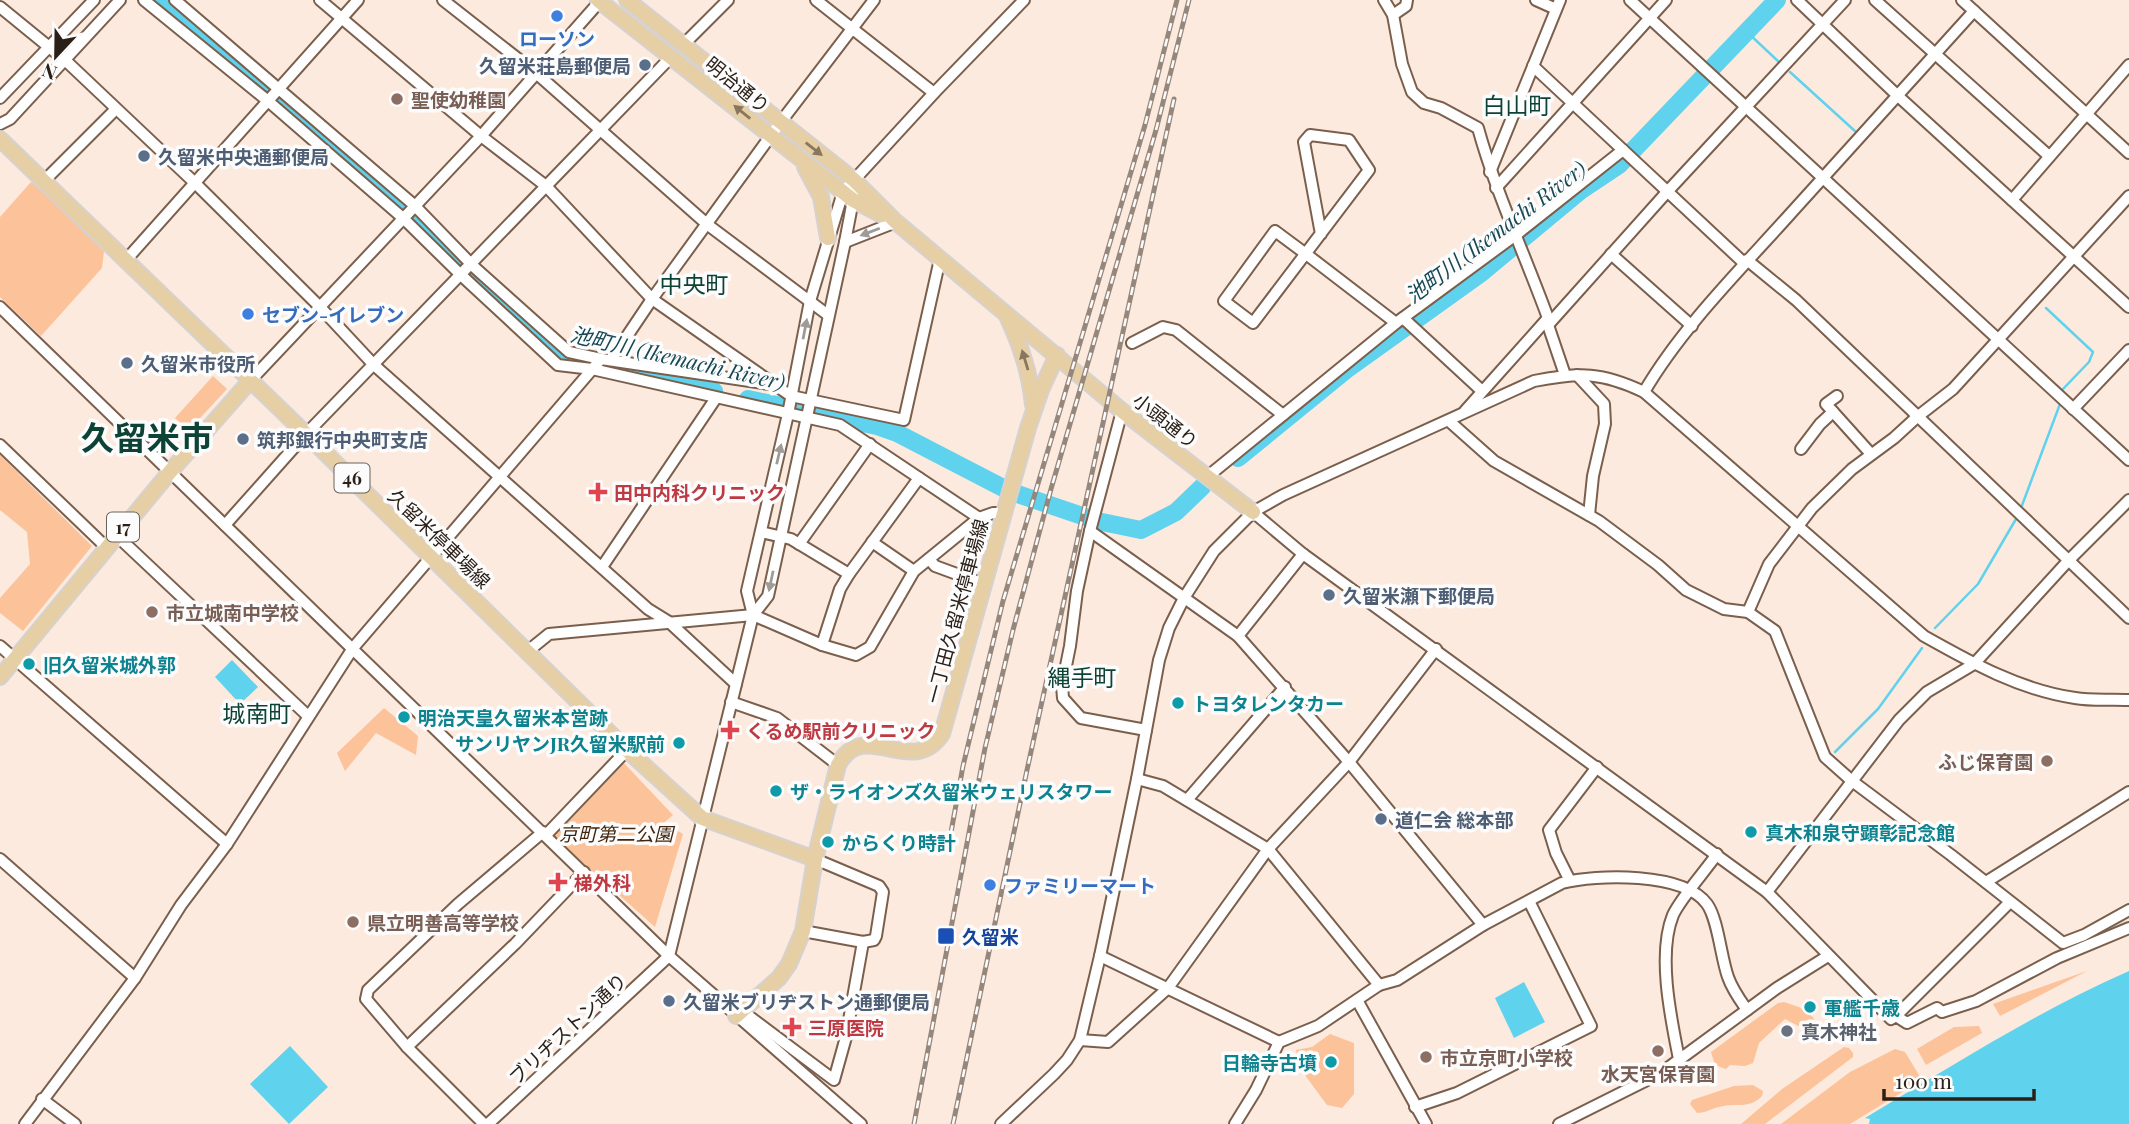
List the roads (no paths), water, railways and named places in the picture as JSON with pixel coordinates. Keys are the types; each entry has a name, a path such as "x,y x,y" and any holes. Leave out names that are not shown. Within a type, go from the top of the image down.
{"main road":[{"name":"明治通り","path":"627,0 683,45 776,129 798,157 848,196"},
{"name":"明治通り","path":"600,1 672,56 854,180"},
{"name":"久留米停車場線","path":"0,139 306,434 627,750 702,818"},
{"path":"798,157 821,197 828,238"},
{"path":"854,180 896,222 1057,355"},
{"path":"848,196 896,222"},
{"path":"1006,313 1024,356 1031,381 1034,410"},
{"name":"一丁田久留米停車場線","path":"838,765 845,752 860,744 906,751 923,751 934,747 946,723 1034,410 1057,355"},
{"name":"小頭通り","path":"1057,355 1122,411 1253,512"},
{"name":"17","path":"0,677 116,535 250,381"},
{"path":"739,1014 779,978 789,964 803,931 815,859 838,765"},
{"name":"46","path":"702,818 815,859"}],"street":[{"path":"0,98 94,0"},
{"path":"0,124 10,119 120,0"},
{"path":"144,0 268,101 403,218 558,365 592,369 840,425 979,518"},
{"path":"175,0 414,205 471,263 569,352 606,360 772,384"},
{"path":"320,0 481,136 546,186 652,299 791,396 904,420 940,259"},
{"path":"126,260 358,0"},
{"path":"443,0 537,73 708,225 828,315"},
{"path":"683,45 728,0"},
{"path":"816,0 934,93"},
{"path":"25,1124 135,978 181,905 227,844 353,648 592,369 606,360 708,225 851,27 874,0"},
{"path":"753,615 747,591 788,414 810,301 828,238 854,180 1024,0"},
{"path":"1384,0 1393,15 1402,64 1412,92 1424,103 1441,108 1478,128 1490,172 1517,234 1565,375"},
{"path":"1393,15 1406,6 1407,0"},
{"path":"1490,172 1558,4 1536,0"},
{"path":"1630,0 2129,460"},
{"path":"1496,188 1666,0"},
{"path":"1797,0 2129,307"},
{"path":"1461,415 1845,0"},
{"path":"1875,0 2049,156"},
{"path":"1962,0 2129,153"},
{"path":"250,381 481,136 600,1"},
{"path":"0,7 65,60 195,183 319,306 374,365 502,476 648,609 669,622 736,684"},
{"path":"1644,392 1692,326 1746,262 1974,11"},
{"path":"225,526 306,434 672,56"},
{"path":"2012,200 2129,65"},
{"path":"1534,66 1667,192 1746,262 1796,300 2129,618"},
{"path":"43,182 116,109"},
{"path":"1321,234 1304,142 1310,135 1349,140 1368,170 1321,234 1306,254 1253,323 1224,301 1275,231 1306,254 1400,320 1482,391"},
{"path":"1207,477 1400,320 1517,234 1623,150"},
{"path":"669,957 753,615 768,596 845,242 848,196"},
{"path":"1748,612 1769,564 1812,508 1871,454 1953,389 2129,196"},
{"path":"845,242 896,222"},
{"path":"1611,254 1692,326"},
{"path":"0,307 669,957 739,1014 861,1124"},
{"path":"1132,343 1163,327 1176,330 1283,415"},
{"path":"2073,409 2129,351"},
{"path":"1001,1124 1054,1074 1080,1040 1137,779 1159,660 1169,628 1213,551 1253,512 1283,495 1534,381 1565,375 1604,376 1644,392 1924,636 1975,664 2031,688 2076,698 2129,700"},
{"path":"1577,375 1604,404 1605,424 1593,476 1589,515"},
{"path":"1837,396 1826,404 1871,454"},
{"path":"602,567 716,398"},
{"path":"1122,411 1090,531 1077,591 1062,686 1063,698 1081,718 1146,730"},
{"path":"1801,449 1833,412"},
{"path":"1449,421 1494,461 1589,515 1658,565 1686,590 1724,609 1748,612 1775,631 1825,757 1852,781 2063,943 2084,935 2129,910"},
{"path":"799,544 870,444"},
{"path":"0,445 106,547"},
{"path":"822,645 840,589 919,478"},
{"path":"1767,892 1899,720 1927,692 1975,664 2068,561 2129,500"},
{"path":"528,651 550,634 753,615 822,645 856,655 870,647 914,571 979,518 1004,510"},
{"path":"1253,512 1303,554 1767,892 1888,1018 1896,1016 2010,902"},
{"path":"1090,531 1238,636 1349,761 1483,925"},
{"path":"761,532 799,544 849,574"},
{"path":"116,535 308,716"},
{"path":"872,542 914,571"},
{"path":"1238,636 1303,554"},
{"path":"929,559 935,566 984,584"},
{"path":"0,646 227,844"},
{"path":"1080,1040 1108,1042 1168,988 1268,849 1349,761 1436,649"},
{"path":"1187,800 1285,687"},
{"path":"731,702 777,718 838,765"},
{"path":"486,1124 407,1047 366,999 368,989 458,904 544,834 627,750"},
{"path":"1570,881 1556,853 1549,830 1597,767"},
{"path":"1137,779 1163,786 1268,849 1379,985"},
{"path":"1986,882 2129,792"},
{"path":"1679,1059 1668,998 1668,932 1674,913 1717,854"},
{"path":"0,859 135,978"},
{"path":"803,931 863,942 874,940 876,936 883,892 879,886 815,859"},
{"path":"407,1047 515,944 583,872"},
{"path":"1235,1124 1256,1090 1279,1042 1318,1026 1379,985 1396,980 1483,925 1570,881 1641,878 1691,890 1707,904 1728,979 1747,1010"},
{"path":"1415,1107 1457,1094 1591,1026 1530,901"},
{"path":"1896,1016 1907,1023 1937,1008 1942,1012 1976,1001 2057,958 2129,928"},
{"path":"739,1014 834,1080 846,1037 863,942"},
{"path":"1100,956 1279,1042"},
{"path":"1559,1124 1661,1073 1747,1010 1828,956"},
{"name":"ブリヂストン通り","path":"486,1124 669,957"},
{"path":"1357,1000 1426,1124"},
{"path":"42,1099 75,1124"}],"water":[{"path":"232,660 258,687 240,704 215,677"},
{"path":"2129,971 2129,1124 1869,1124 1870,1119 1865,1118 2028,1022"},
{"path":"1524,982 1545,1022 1514,1038 1495,998"},
{"path":"290,1046 328,1087 289,1124 250,1084"}],"waterway":[{"name":"池町川 (Ikemachi River)","path":"156,0 265,87 420,223 558,354 714,391"},
{"name":"池町川 (Ikemachi River)","path":"1238,458 1346,370 1480,274 1580,191 1619,165 1777,0"},
{"path":"1747,32 1781,64"},
{"path":"1790,72 1856,132"},
{"path":"2046,308 2093,352 2089,362 2063,389"},
{"name":"池町川 (Ikemachi River)","path":"748,399 877,426 897,433 1009,491 1097,521 1141,530 1176,512 1202,487"},
{"path":"2021,508 2060,404"},
{"path":"1935,628 1978,584 2016,519"},
{"path":"1835,752 1878,709 1922,648"}],"railway":[{"path":"948,849 963,766 1003,601 1145,125 1177,0"},
{"path":"914,1124 985,748 1013,630 1051,489 1156,130 1189,0"},
{"path":"953,1124 1027,770 1174,99"}],"place":[{"name":"ローソン","path":"557,16"},
{"name":"久留米荘島郵便局","path":"645,65"},
{"name":"聖使幼稚園","path":"397,99"},
{"name":"久留米中央通郵便局","path":"144,156"},
{"name":"セブン-イレブン","path":"248,314"},
{"name":"久留米市役所","path":"127,363"},
{"name":"筑邦銀行中央町支店","path":"243,439"},
{"name":"田中内科クリニック","path":"598,492"},
{"name":"久留米瀬下郵便局","path":"1329,595"},
{"name":"市立城南中学校","path":"152,612"},
{"name":"旧久留米城外郭","path":"29,664"},
{"name":"トヨタレンタカー","path":"1178,703"},
{"name":"明治天皇久留米本営跡","path":"404,717"},
{"name":"くるめ駅前クリニック","path":"730,730"},
{"name":"サンリヤンJR久留米駅前","path":"679,743"},
{"name":"ふじ保育園","path":"2047,761"},
{"name":"ザ・ライオンズ久留米ウェリスタワー","path":"776,791"},
{"name":"道仁会 総本部","path":"1381,819"},
{"name":"真木和泉守顕彰記念館","path":"1751,832"},
{"name":"からくり時計","path":"828,842"},
{"name":"梯外科","path":"558,882"},
{"name":"ファミリーマート","path":"990,885"},
{"name":"県立明善高等学校","path":"353,922"},
{"name":"久留米","path":"946,936"},
{"name":"久留米ブリヂストン通郵便局","path":"669,1001"},
{"name":"軍艦千歳","path":"1810,1007"},
{"name":"三原医院","path":"792,1027"},
{"name":"真木神社","path":"1787,1031"},
{"name":"水天宮保育園","path":"1658,1051"},
{"name":"市立京町小学校","path":"1426,1057"},
{"name":"日輪寺古墳","path":"1331,1062"}],"district":[{"name":"白山町","path":"1517,104"},
{"name":"中央町","path":"694,283"},
{"name":"久留米市","path":"147,436"},
{"name":"縄手町","path":"1082,676"},
{"name":"城南町","path":"257,712"}],"park label":[{"name":"京町第二公園","path":"616,833"}]}
